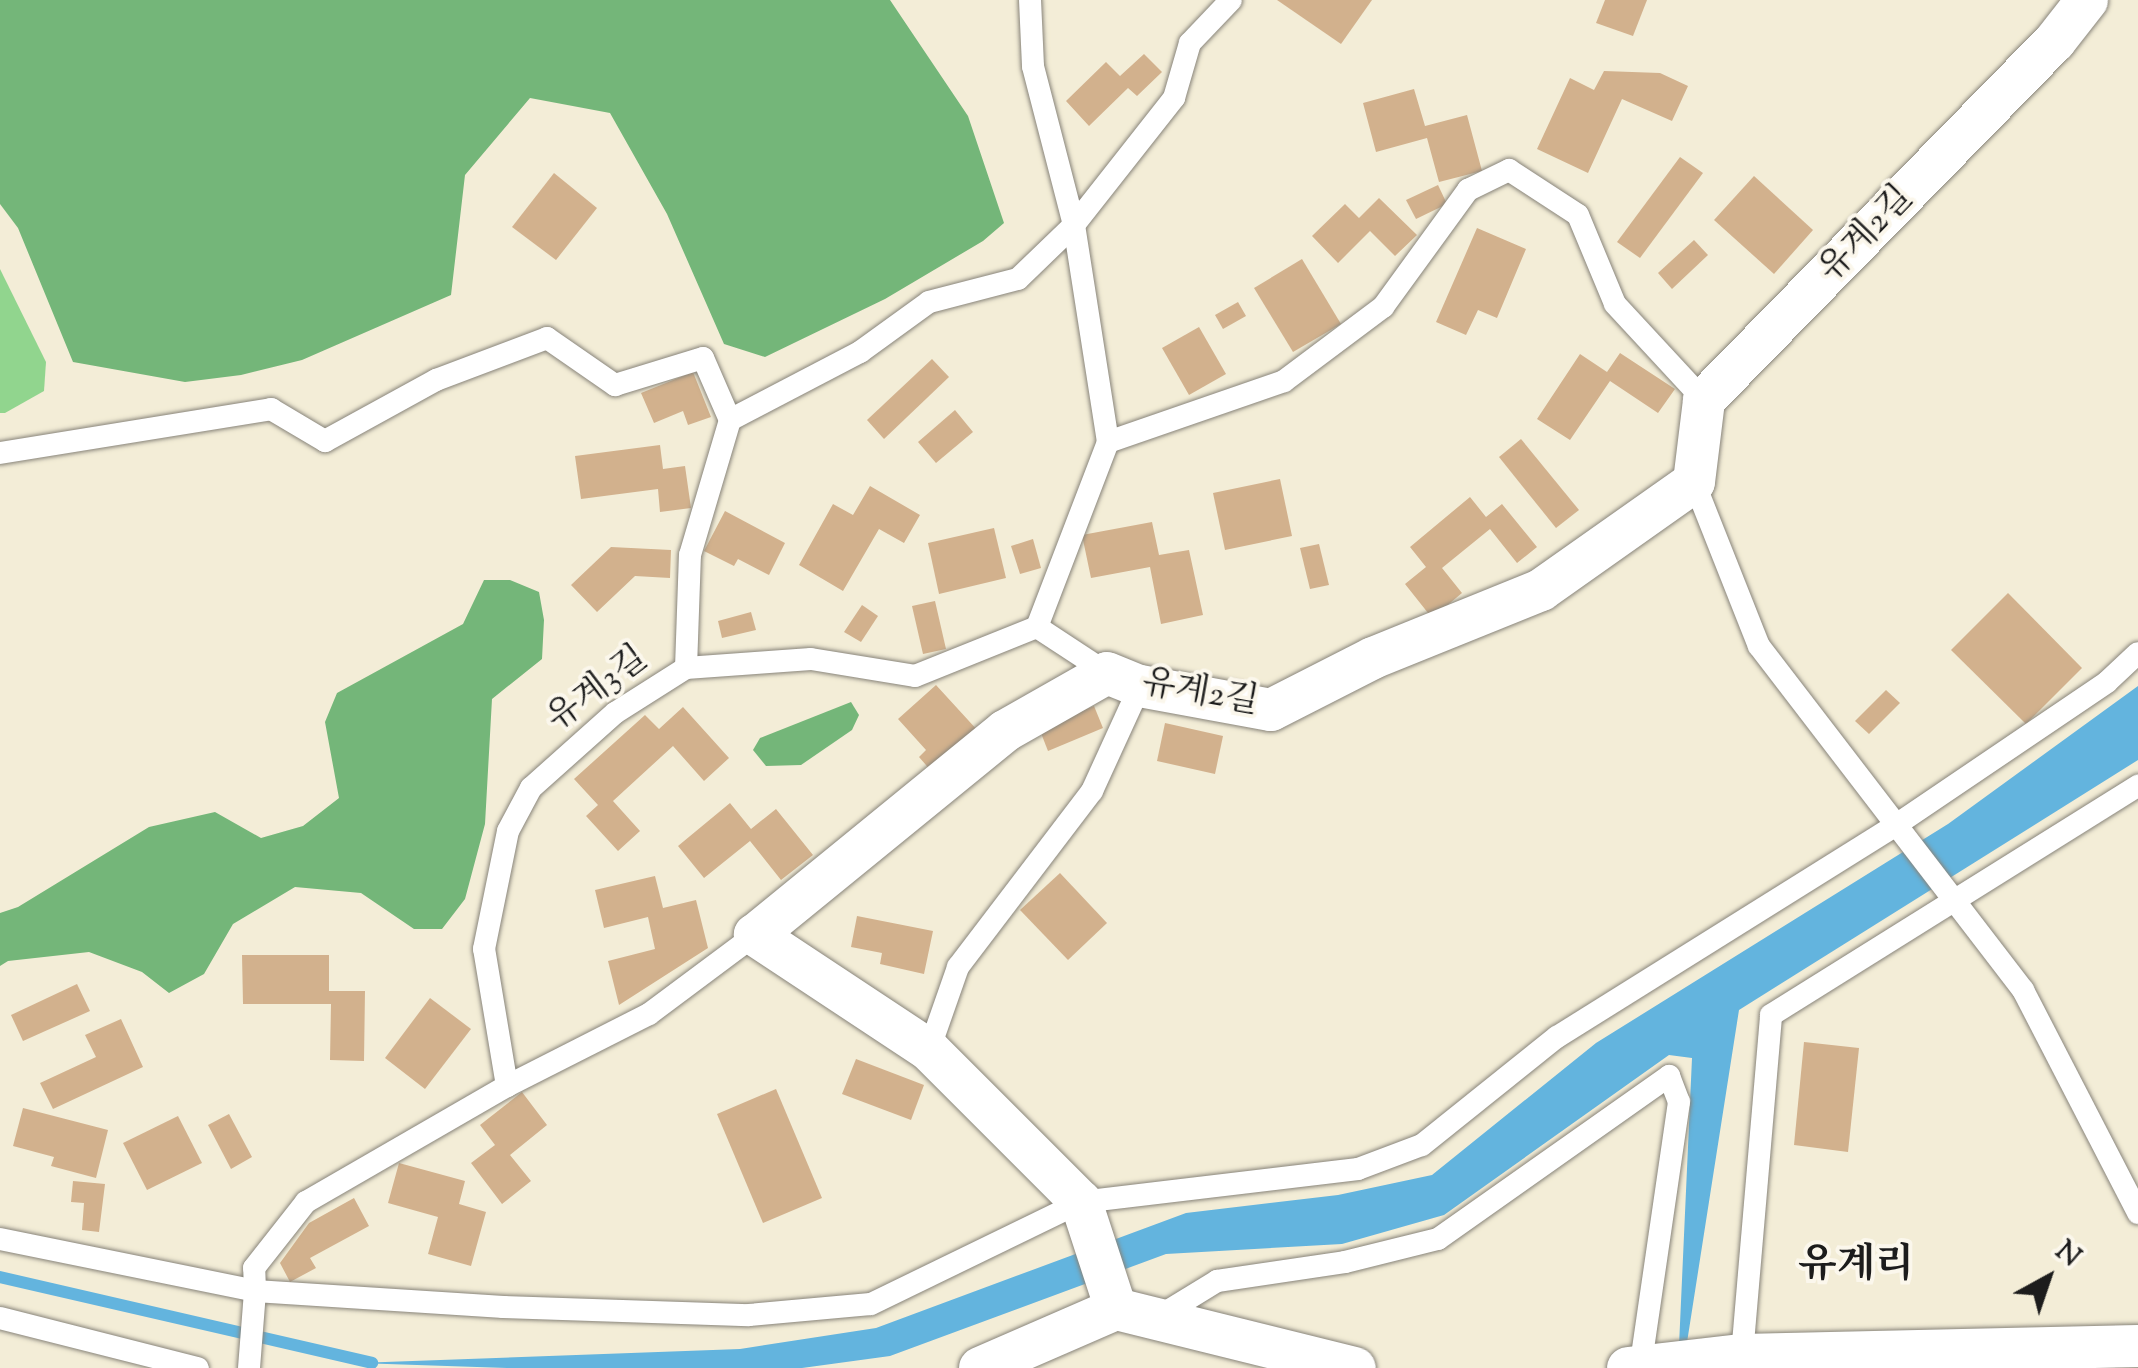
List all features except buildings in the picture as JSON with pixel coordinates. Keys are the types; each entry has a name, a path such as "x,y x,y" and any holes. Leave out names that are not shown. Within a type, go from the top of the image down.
{"street":[{"name":"유계2길","path":"1704,400 2055,41 2087,0"},
{"path":"1694,482 1704,400"},
{"name":"유계2길","path":"756,935 1005,731 1123,679 1271,710 1373,658 1540,590 1694,482"},
{"path":"756,935 928,1050 1081,1202 1133,1315"},
{"path":"980,1368 1133,1315 1356,1368"},
{"path":"1636,1367 1742,1355 2138,1346"}],"lane":[{"path":"928,1050 958,967 1092,791 1123,679 1037,627 1108,442 1074,226 1032,66 1030,0"},
{"path":"730,420 860,352 929,302 1018,280 1074,226 1174,98 1190,43 1231,0"},
{"path":"1108,442 1284,381 1383,307 1468,190 1509,170 1578,215 1616,304 1704,400"},
{"path":"0,453 271,409 325,440 436,380 546,338 615,385 702,358 730,420 690,554 686,668"},
{"path":"1694,482 1758,646 2022,990 2138,1213"},
{"name":"유계3길","path":"508,1086 484,949 508,831 531,788 615,713 686,668 811,659 915,676 1037,627"},
{"path":"0,1239 256,1292 503,1308 749,1315 871,1304 1081,1202 1358,1169 1422,1145 1557,1036 1896,825 2107,682 2138,653"},
{"path":"1742,1355 1771,1015 2138,786"},
{"path":"249,1368 256,1292 254,1268 306,1202 508,1086 649,1014 756,935"},
{"path":"1133,1315 1217,1281 1345,1262 1438,1239 1669,1076 1679,1102 1636,1367"},
{"path":"0,1318 198,1368"}],"green space":[{"path":"0,0 890,0 968,116 1004,223 983,241 885,299 765,357 724,344 667,214 610,113 530,98 465,175 451,295 302,360 241,375 185,382 73,362 18,228 0,204"},
{"path":"0,269 46,362 44,391 5,413 0,413"},
{"path":"484,580 510,580 539,592 544,620 542,659 492,699 485,824 465,899 442,929 414,929 361,893 295,887 233,924 204,974 169,993 142,972 89,952 8,961 0,966 0,913 18,907 149,827 215,812 261,838 303,826 339,798 325,722 337,693 463,624"},
{"path":"851,702 859,715 852,730 801,765 766,766 753,750 760,738"}],"water":[{"path":"2138,686 2138,760 1739,1010 1683,1368 1678,1368 1692,1058 1669,1055 1444,1215 1342,1244 1166,1254 890,1356 802,1368 507,1368 357,1363 740,1349 876,1328 1186,1213 1338,1195 1432,1175 1596,1043 1948,824"}],"waterway":[{"path":"0,1277 372,1363"}],"district":[{"name":"유계리","path":"1856,1267"}]}
